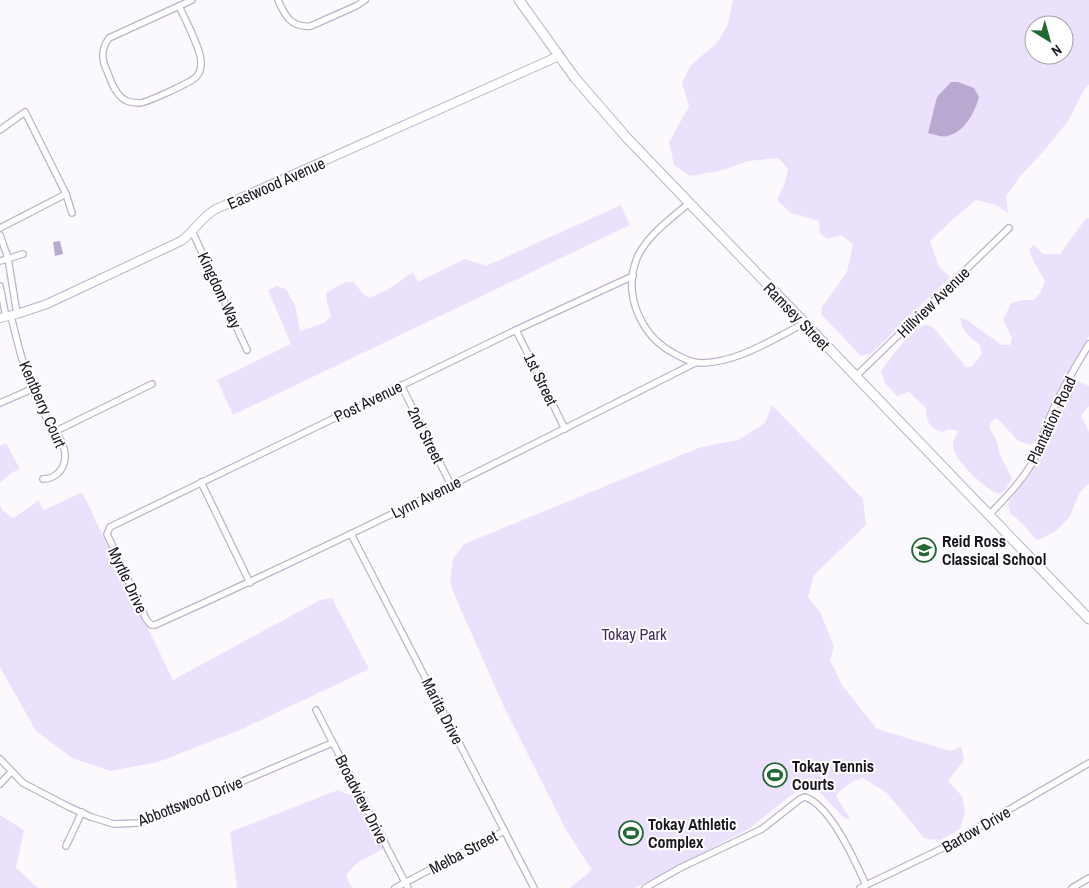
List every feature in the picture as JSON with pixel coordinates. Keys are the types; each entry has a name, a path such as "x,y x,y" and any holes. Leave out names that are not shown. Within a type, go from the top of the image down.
{"main road":[{"name":"Ramsey Street","path":"519,0 559,56 616,126 1089,620"}],"street":[{"path":"179,6 201,56 198,74 192,81 142,103 132,103 123,99 117,92 103,60 106,42 109,38 192,0"},
{"path":"278,0 289,20 297,25 306,26 311,26 356,6 365,0"},
{"name":"Eastwood Avenue","path":"9,317 47,304 181,241 200,220 216,209 559,56"},
{"path":"0,130 25,112 66,194 72,213"},
{"path":"0,228 66,194"},
{"path":"689,203 648,240 636,261 633,290 636,309 646,330 663,347 679,357 696,363 715,362 734,357 805,323"},
{"name":"Hillview Avenue","path":"856,376 1010,228"},
{"name":"Kingdom Way","path":"192,231 247,350"},
{"path":"0,235 8,258 9,317"},
{"path":"0,261 24,254"},
{"name":"Post Avenue","path":"107,532 113,525 201,482 516,330 633,276"},
{"path":"0,286 9,317"},
{"name":"Kentberry Court","path":"9,317 32,389 56,431 64,451 64,465 56,476 42,480"},
{"name":"1st Street","path":"516,330 565,429"},
{"name":"Plantation Road","path":"989,515 1009,494 1029,468 1042,442 1056,402 1089,344"},
{"name":"Lynn Avenue","path":"153,626 250,583 352,534 696,363"},
{"path":"56,431 152,384"},
{"name":"2nd Street","path":"401,385 451,485"},
{"path":"0,404 32,389"},
{"path":"201,482 250,583"},
{"name":"Myrtle Drive","path":"107,532 146,619 153,626"},
{"name":"Marita Drive","path":"352,534 534,888"},
{"name":"Broadview Drive","path":"316,710 407,886"},
{"name":"Abbottswood Drive","path":"0,759 11,772 29,787 82,812 114,824 138,824 332,743"},
{"name":"Bartow Drive","path":"860,888 943,848 1089,763"},
{"path":"0,784 11,772"},
{"path":"645,888 680,868 762,829 805,797 813,801 841,834 866,885"},
{"path":"66,846 82,812"},
{"name":"Melba Street","path":"395,888 407,886 504,831"},
{"path":"1072,888 1089,878"}],"green space":[{"path":"733,0 1089,0 1089,84 1068,121 1021,175 1006,196 1008,213 996,205 976,200 930,241 939,267 950,277 872,353 861,356 821,314 822,307 847,272 853,244 841,235 828,239 820,234 819,221 791,213 777,200 785,182 788,169 778,158 748,161 720,171 690,176 674,165 669,142 689,106 682,83 691,65 717,43 728,24"},
{"path":"621,205 630,225 233,415 217,380 291,344 268,290 277,286 286,289 295,305 300,331 324,323 331,316 326,293 345,282 354,282 363,294 370,298 387,290 413,272 418,282 465,259 486,266"},
{"path":"1086,218 1089,218 1089,336 1048,409 1039,440 1030,445 1018,441 997,418 989,426 997,442 1000,455 1012,478 1006,489 1000,494 979,481 959,459 953,444 958,431 949,429 942,432 934,428 929,423 926,408 909,392 897,396 885,383 881,371 908,337 926,325 933,327 966,367 971,367 982,354 980,345 964,330 960,318 967,320 1002,345 1010,345 1012,338 1003,320 1011,303 1034,300 1040,293 1045,281 1029,249 1034,245 1043,254 1060,254"},
{"path":"1074,379 1089,386 1089,406 1081,415 1089,432 1089,484 1080,493 1071,514 1065,522 1051,534 1036,540 1024,525 1010,513 1008,503 1037,462 1046,444 1057,412"},
{"name":"Tokay Park","path":"772,405 863,499 866,525 814,575 808,597 820,612 834,646 830,660 842,685 877,729 951,751 961,746 964,760 948,781 962,796 965,812 960,829 941,840 925,839 887,793 863,778 848,784 836,796 850,819 845,819 809,781 750,828 635,888 570,888 592,870 566,830 504,707 454,594 450,582 453,559 464,544 701,447 738,440 765,423"},
{"path":"6,443 20,469 11,473 0,483 0,446"},
{"path":"82,492 173,680 320,600 332,598 369,669 240,730 158,762 111,771 72,758 36,731 0,667 0,504 2,510 13,518 38,500 44,510"},
{"path":"338,790 347,794 364,791 391,845 357,863 346,875 352,888 237,888 230,832"},
{"path":"0,815 24,830 16,868 38,888 0,888"}],"shaded area":[{"path":"951,82 958,82 974,88 979,97 975,109 959,131 943,137 928,133 937,97"},
{"path":"60,241 63,254 55,256 53,242"}],"place":[{"name":"Reid Ross Classical School","path":"924,550"},
{"name":"Tokay Tennis Courts","path":"775,775"},
{"name":"Tokay Athletic Complex","path":"631,833"}]}
